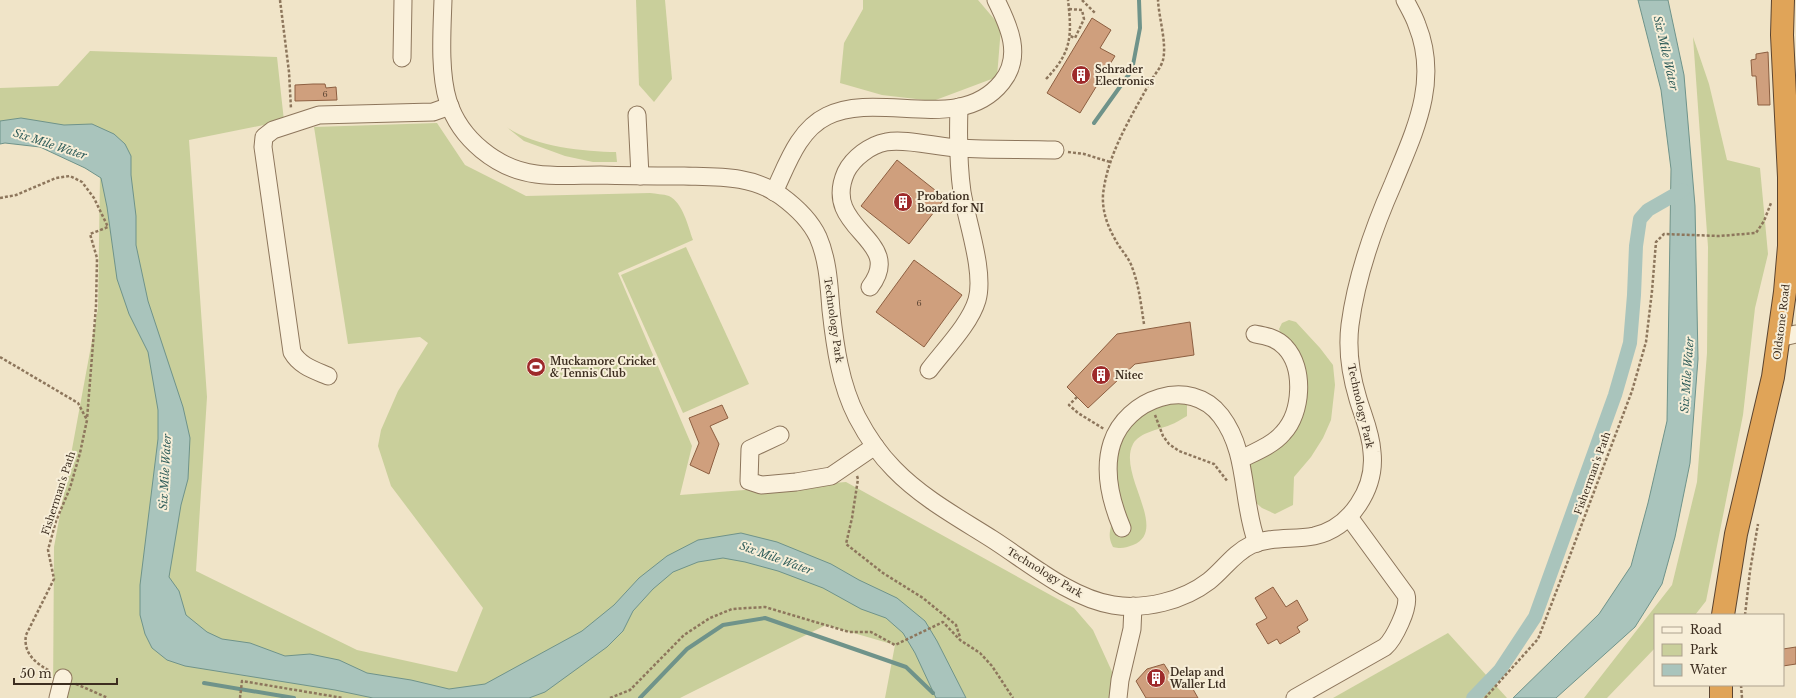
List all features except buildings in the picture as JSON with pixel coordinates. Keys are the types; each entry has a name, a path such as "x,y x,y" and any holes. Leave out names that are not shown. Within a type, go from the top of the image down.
{"highway":[{"name":"Oldstone Road","path":"1723,614 1736,534 1773,377 1788,336 1789,177 1782,35 1783,0"},
{"path":"1721,686 1721,698"}],"street":[{"path":"402,58 403,0"},
{"name":"Technology Park","path":"443,0 442,63 450,106 456,119 469,138 481,149 506,165 536,174 735,178 747,180 774,192 801,213 810,224 817,237 823,252 827,273 839,363 854,410 875,446 899,474 928,498 1060,584 1093,600 1113,605 1133,606 1163,603 1200,588 1244,548 1269,539 1315,536 1332,529 1349,517 1357,506 1369,483 1373,461 1370,435 1358,401 1352,371 1349,338 1355,299 1372,241 1392,185 1416,130 1425,92 1426,70 1421,38 1416,23 1405,0"},
{"path":"774,192 798,144 813,125 826,116 853,108 949,109 981,100 997,88 1008,72 1013,61 1012,37 996,0"},
{"path":"328,376 303,365 296,359 292,352 263,147 264,137 272,130 319,115 433,112 450,106"},
{"path":"929,370 965,322 977,300 978,278 962,193 957,148 959,107"},
{"path":"637,115 640,176"},
{"path":"870,287 879,272 878,259 872,242 850,221 844,208 841,188 848,169 864,152 885,142 894,141 957,148 1055,150"},
{"path":"1241,459 1268,444 1283,433 1292,418 1298,390 1296,369 1292,357 1286,347 1277,340 1255,334"},
{"path":"1122,528 1113,502 1109,474 1110,452 1115,435 1127,417 1140,406 1149,401 1167,397 1188,395 1206,402 1225,421 1241,459 1247,512 1257,543"},
{"path":"780,435 750,449 749,481 761,485 814,480 832,476 875,446"},
{"path":"1296,698 1385,647 1393,638 1406,604 1406,595 1349,517"},
{"path":"1118,698 1120,680 1132,629 1133,606"},
{"path":"58,698 63,678"}],"path":[{"path":"280,0 290,72 291,112 294,123"},
{"path":"1046,79 1056,68 1066,51 1071,26 1068,0"},
{"path":"1082,0 1094,13"},
{"path":"1144,324 1138,287 1132,267 1107,224 1103,208 1106,179 1110,162 1119,139 1152,77 1163,62 1165,47 1159,16 1158,0"},
{"path":"1069,9 1082,10 1084,20 1075,38 1070,36"},
{"path":"1055,150 1084,154 1110,162"},
{"name":"Fisherman's Path","path":"0,198 16,194 56,178 70,176 82,182 94,198 106,220 108,227 90,234 97,258 96,306 87,420 80,453 70,488 56,521 48,550 54,579 26,635 25,643 27,652 32,659 41,666 63,678 108,698"},
{"name":"Fisherman's Path","path":"1485,698 1538,639 1632,391 1646,342 1656,242 1664,234 1719,236 1756,234 1764,221 1772,197"},
{"path":"0,357 78,403 87,420"},
{"path":"1077,397 1069,405 1078,413 1115,435"},
{"path":"1149,401 1163,436 1169,444 1179,451 1214,464 1224,475 1230,486"},
{"path":"853,462 858,479 846,544 883,573 929,602 956,625 959,639"},
{"path":"610,698 630,690 684,635 710,618 732,609 765,607 849,632 871,632 895,645 943,622 959,639 980,653 992,666 1013,698"},
{"path":"240,698 242,681 343,698"},
{"path":"1741,686 1742,698"}],"green space":[{"path":"636,0 665,0 672,79 654,102 639,85"},
{"path":"863,0 978,0 1001,27 997,77 933,101 882,95 840,83 844,43 863,9"},
{"path":"1693,37 1709,84 1727,160 1760,168 1768,254 1755,308 1743,415 1706,601 1696,614 1654,614 1654,649 1607,698 1584,698 1672,585 1697,482 1707,353 1708,247"},
{"path":"90,51 277,57 284,121 189,140 207,397 196,571 357,650 457,672 483,608 391,486 378,446 381,430 398,391 428,343 420,337 348,344 314,127 437,123 465,165 526,196 650,193 669,196 678,204 684,215 693,240 618,273 692,446 680,495 846,482 1074,608 1093,630 1124,698 885,698 895,645 826,625 680,698 53,698 54,547 98,308 100,176 92,157 0,136 0,88 58,86"},
{"path":"504,125 515,132 542,143 589,151 616,152 617,162 593,162 565,156 524,141"},
{"path":"686,247 749,384 683,413 621,275"},
{"path":"1289,320 1296,322 1320,348 1333,365 1335,385 1331,420 1323,438 1311,457 1294,477 1293,505 1275,514 1262,508 1248,496 1249,457 1294,408 1286,347 1279,329 1282,323"},
{"path":"1175,401 1187,403 1187,416 1140,437 1133,444 1130,456 1131,470 1145,514 1146,527 1143,538 1128,547 1113,547 1110,537 1111,526 1121,521 1123,508 1116,480 1117,447 1123,431 1144,412"},
{"path":"1448,633 1507,698 1333,698"}],"water":[{"name":"Six Mile Water","path":"1638,0 1668,0 1684,75 1695,206 1698,359 1690,463 1675,537 1662,584 1635,627 1556,698 1513,698 1599,614 1631,566 1648,503 1667,421 1671,169 1661,90"},
{"name":"Six Mile Water","path":"21,118 64,125 92,124 114,134 125,144 131,156 131,175 136,216 136,245 148,301 183,407 190,438 188,479 181,505 169,577 179,591 186,615 207,632 222,639 250,643 285,656 310,654 339,660 367,673 411,680 449,689 485,684 582,631 614,605 639,578 667,556 698,540 741,533 777,542 831,564 859,580 897,598 925,621 966,698 936,698 915,653 903,633 886,618 861,609 823,588 778,571 723,558 698,562 673,572 653,589 633,611 623,631 607,647 545,692 529,698 373,698 335,690 185,666 167,660 152,648 145,634 140,615 140,585 158,439 158,410 148,352 129,314 117,279 107,207 101,178 85,168 40,147 5,143 0,144 0,121"}],"waterway":[{"path":"1094,123 1132,70 1140,28 1139,0"},
{"path":"1473,698 1500,670 1535,617 1615,395 1630,343 1636,246 1640,219 1648,210 1683,190"},
{"path":"640,698 687,649 723,625 765,618 906,667 933,693"},
{"path":"204,683 294,698"}],"place":[{"name":"Schrader Electronics","path":"1081,75"},
{"name":"Probation Board for NI","path":"903,202"},
{"name":"Muckamore Cricket & Tennis Club","path":"536,367"},
{"name":"Nitec","path":"1101,375"},
{"name":"Delap and Waller Ltd","path":"1156,678"}]}
